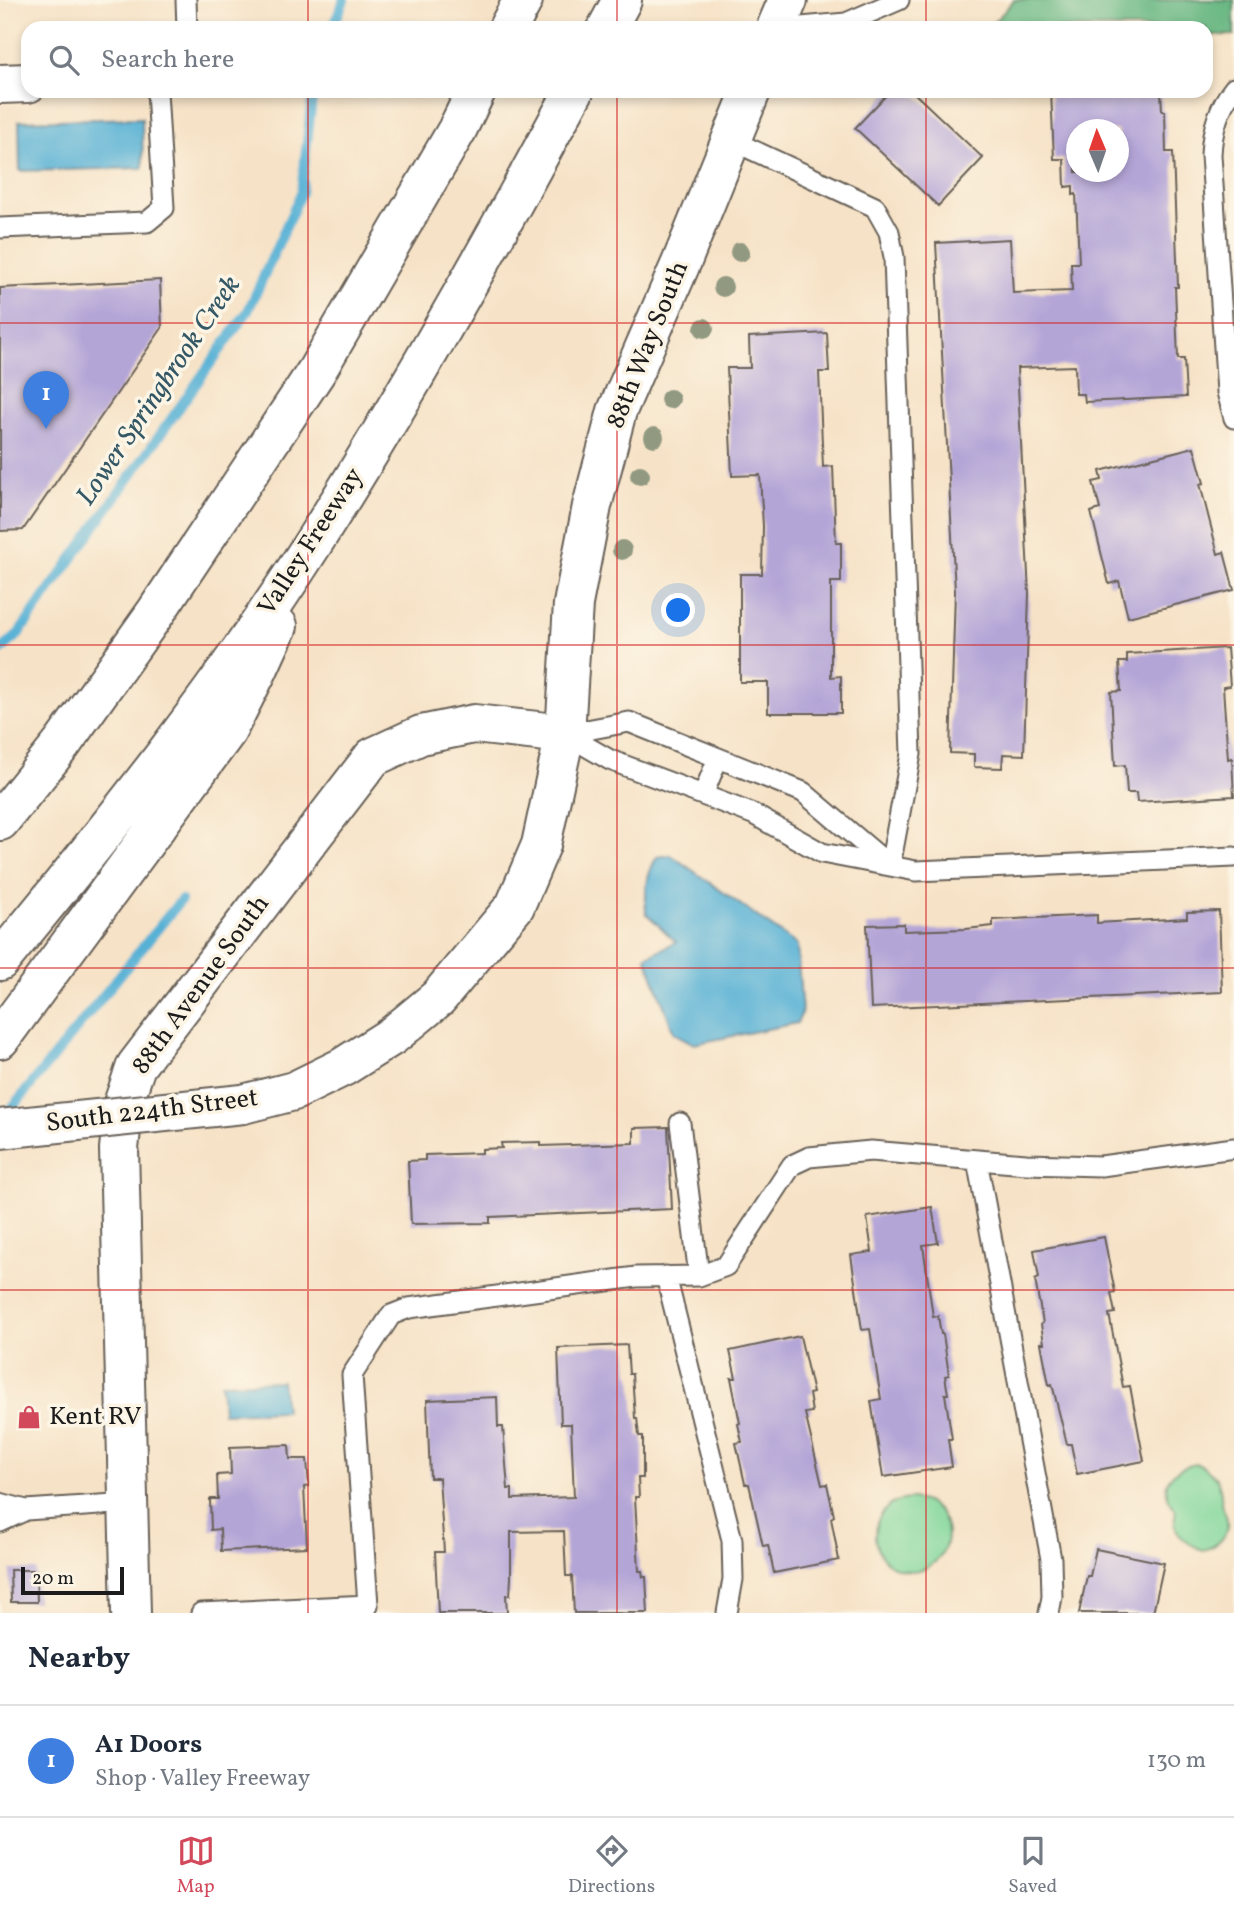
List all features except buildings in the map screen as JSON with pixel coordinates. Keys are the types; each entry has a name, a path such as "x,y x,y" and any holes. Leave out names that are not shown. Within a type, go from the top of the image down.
{"main road":[{"path":"512,21 523,0"},
{"path":"611,21 622,0"},
{"path":"779,21 788,0"},
{"path":"0,84 21,83"},
{"path":"4,815 62,744 156,612 316,372 457,130 473,98"},
{"name":"Valley Freeway","path":"0,961 90,852 200,706 316,538 485,257 570,98"},
{"name":"88th Way South","path":"565,734 573,604 592,506 617,411 748,98"},
{"path":"0,1039 226,731 258,670 316,538"},
{"name":"88th Avenue South","path":"131,1613 120,1149 124,1101 136,1066 373,757 421,735 474,724 565,734"},
{"name":"South 224th Street","path":"0,1129 243,1104 294,1091 343,1067 392,1036 439,998 515,906 541,845 565,734"}],"lane":[{"path":"186,0 187,21"},
{"path":"851,21 900,0"},
{"path":"1234,88 1217,116 1211,155 1227,392 1234,418"},
{"path":"0,229 147,222 164,208 157,98"},
{"path":"731,140 875,207 889,232 894,257 911,754 890,866"},
{"path":"565,734 629,722 803,792 890,866"},
{"path":"565,734 610,760 753,814 822,853 916,871 1234,857"},
{"path":"703,795 718,758"},
{"path":"680,1123 699,1276"},
{"path":"201,1613 367,1609 352,1376 391,1315 409,1308 636,1277 699,1276 726,1266 792,1165 809,1157 871,1151 1026,1164 1101,1166 1234,1148"},
{"path":"976,1160 1051,1559 1052,1597 1049,1613"},
{"path":"666,1276 732,1540 733,1579 727,1613"},
{"path":"0,1503 26,1510 129,1503"},
{"path":"0,1522 26,1510"}],"green space":[{"path":"1014,0 1234,0 1234,35 1213,36 1213,21 995,21"},
{"path":"1197,1464 1209,1471 1219,1485 1221,1505 1227,1520 1226,1533 1222,1538 1203,1550 1180,1536 1175,1525 1176,1510 1167,1493 1167,1486 1173,1474"},
{"path":"918,1499 937,1509 945,1521 945,1549 937,1561 925,1569 904,1571 885,1561 877,1549 875,1528 885,1509 897,1501"}],"water":[{"path":"142,118 143,168 20,171 19,121"},
{"path":"671,855 797,945 802,1013 797,1023 694,1044 674,1033 646,957 676,942 646,913 647,884 653,863 657,857"},
{"path":"282,1381 285,1411 223,1413 221,1383"}],"waterway":[{"name":"Lower Springbrook Creek","path":"336,21 344,0"},
{"name":"Lower Springbrook Creek","path":"0,651 17,636 248,311 301,193 312,98"},
{"path":"4,1118 181,900"}],"place":[{"name":"A1 Doors","path":"46,429"},
{"name":"Kent RV","path":"29,1417"}]}
